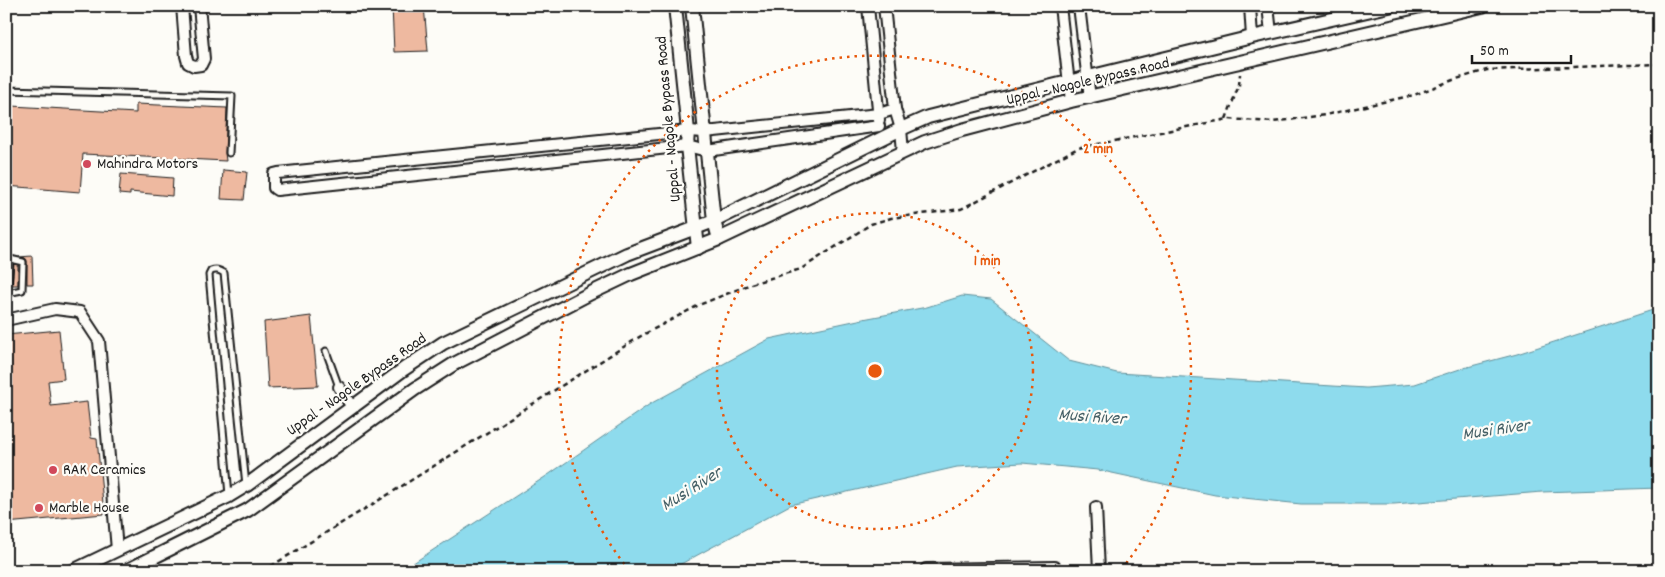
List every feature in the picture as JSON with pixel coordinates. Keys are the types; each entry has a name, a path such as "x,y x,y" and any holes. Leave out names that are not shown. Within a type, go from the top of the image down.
{"street":[{"path":"182,6 186,56 188,63 194,66 201,65 204,58 199,6"},
{"name":"Uppal - Nagole Bypass Road","path":"676,6 688,131 687,146 698,248"},
{"name":"Uppal - Nagole Bypass Road","path":"692,6 714,221 719,239"},
{"path":"868,6 879,114 880,132 707,151 687,146 277,190 274,188 273,176 278,173 688,131 705,132 879,114 895,109"},
{"path":"884,6 895,109 904,152"},
{"path":"1060,6 1071,101"},
{"path":"1079,6 1086,78 1090,98"},
{"path":"1250,6 1252,37"},
{"path":"1268,6 1271,33"},
{"name":"Uppal - Nagole Bypass Road","path":"73,571 229,496 352,406 443,343 627,254 714,221 880,132 900,129 928,117 1068,82 1387,6"},
{"name":"Uppal - Nagole Bypass Road","path":"126,571 248,510 415,389 454,364 591,293 632,274 719,239 925,142 962,130 1071,101 1482,6"},
{"path":"874,69 893,93"},
{"path":"6,320 55,309 80,312 99,341 117,550"},
{"path":"339,387 352,406"},
{"path":"1096,507 1099,571"},
{"path":"926,571 926,569 1055,567 1057,571"}],"lane":[{"path":"6,90 232,96 229,153"},
{"path":"8,259 23,262 22,290 7,294 8,259"},
{"path":"229,496 209,275 211,271 215,270 220,270 224,273 246,485"},
{"path":"326,351 339,387"}],"path":[{"path":"1226,119 1239,84 1240,63"},
{"path":"263,571 641,336 699,305 751,284 802,269 871,224 891,218 961,209 1078,148 1226,119 1273,122 1325,115 1414,95 1453,80 1487,70 1659,64"}],"water":[{"name":"Musi River","path":"962,296 991,299 1069,361 1117,373 1366,388 1415,384 1460,369 1517,354 1659,308 1659,488 1542,492 1394,504 1301,504 1215,495 1098,470 1022,463 957,467 790,505 668,571 401,571 548,475 650,404 769,339 927,307"}],"building":[{"path":"392,6 424,6 428,51 394,52"},
{"path":"136,104 227,108 226,161 83,154 80,192 6,186 6,156 9,157 12,106 136,113"},
{"path":"223,170 247,172 244,200 221,199"},
{"path":"121,174 173,178 172,196 130,192 130,195 119,194"},
{"path":"32,256 33,284 27,284 27,261 25,258 19,257"},
{"path":"14,264 18,265 18,285 12,285"},
{"path":"311,316 318,386 268,388 264,322"},
{"path":"59,330 64,379 48,381 51,406 87,402 91,438 97,439 104,514 6,523 6,335"}],"place":[{"name":"Mahindra Motors","path":"87,164"},
{"name":"RAK Ceramics","path":"53,470"},
{"name":"Marble House","path":"39,508"}]}
